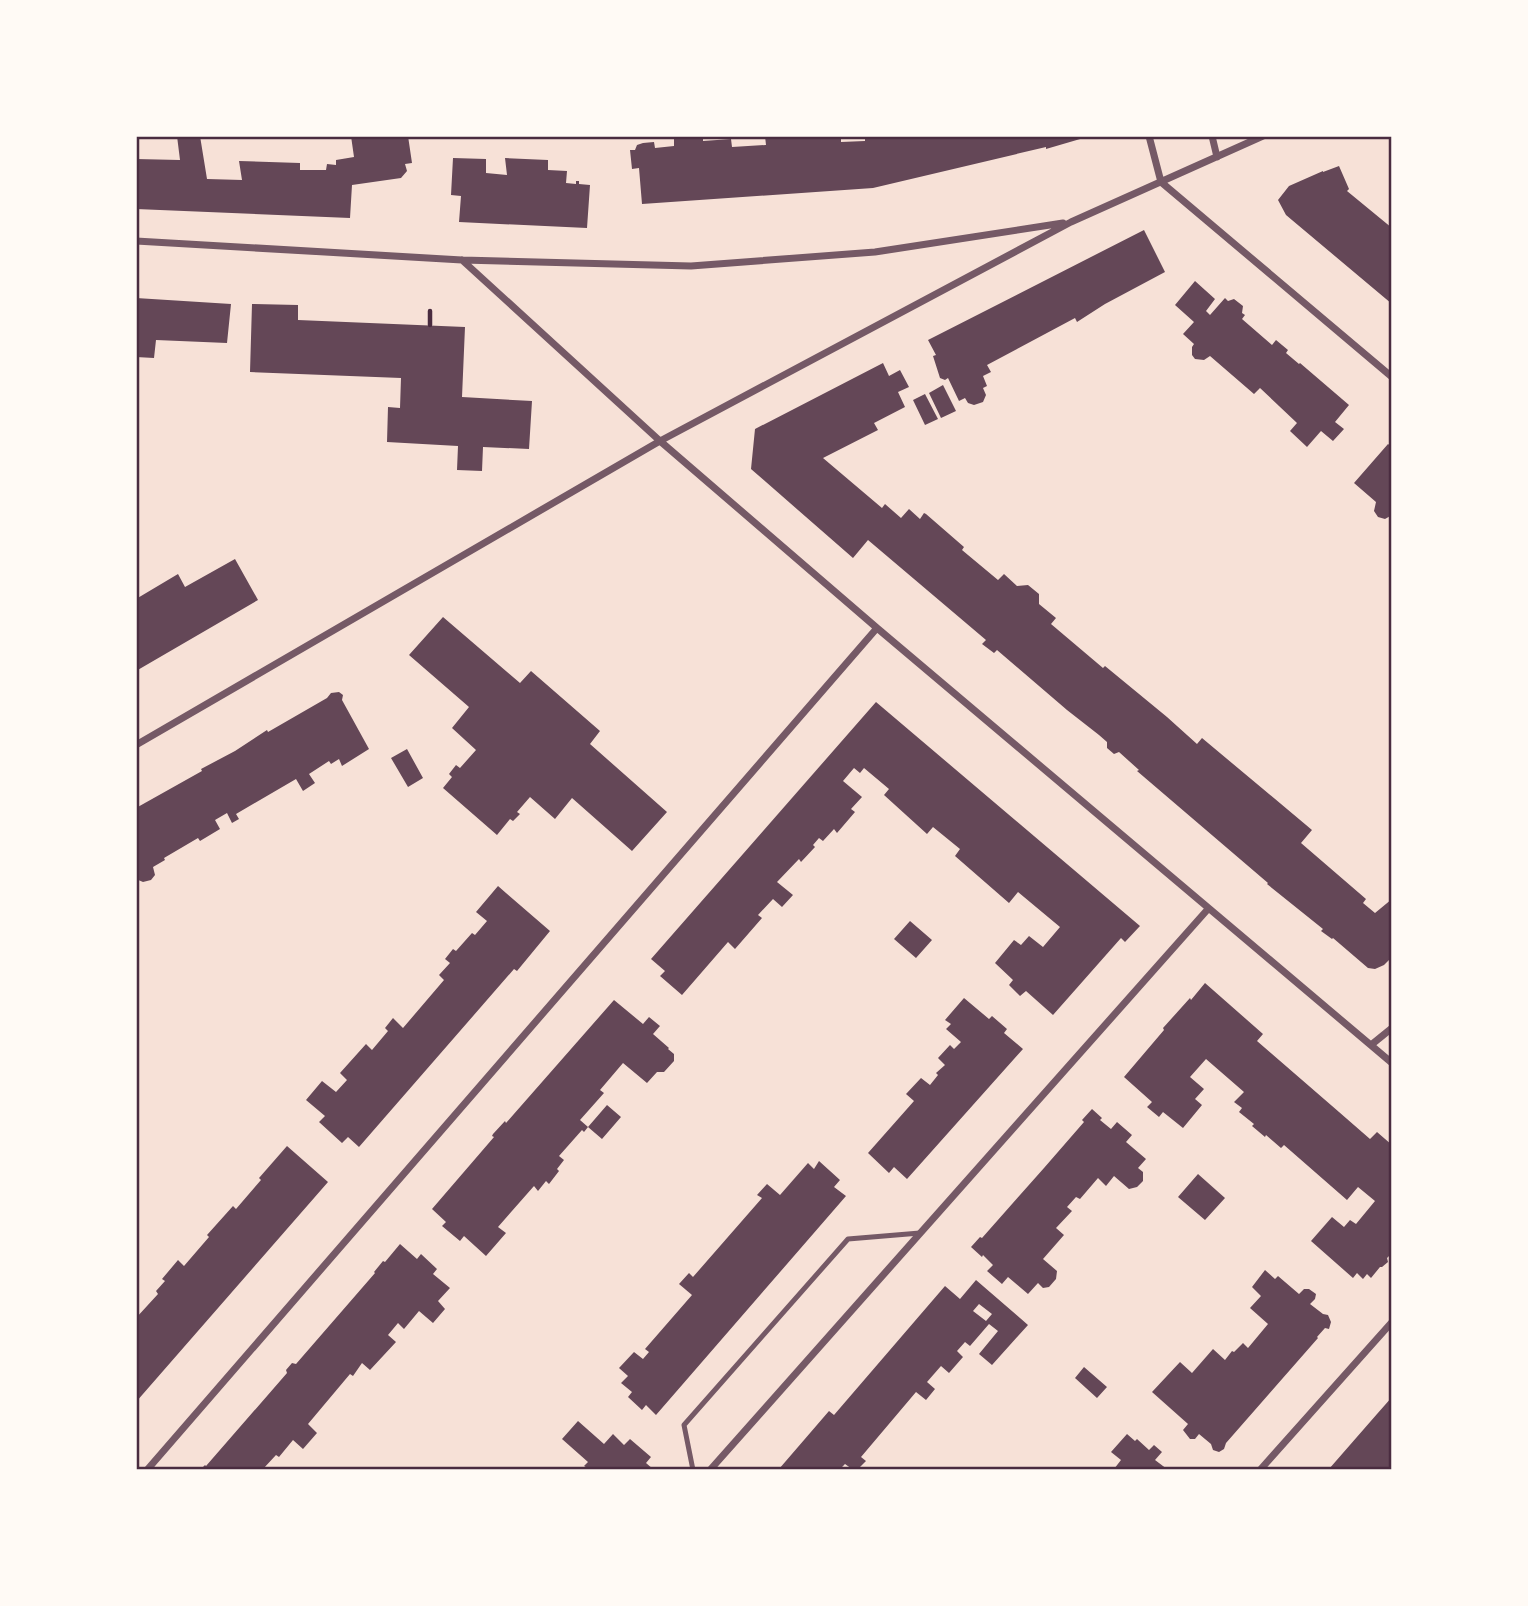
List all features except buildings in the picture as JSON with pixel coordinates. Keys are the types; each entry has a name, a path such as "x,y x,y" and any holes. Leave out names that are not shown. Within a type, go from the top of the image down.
{"street":[{"path":"1149,136 1161,182 1391,377"},
{"path":"1212,136 1217,157"},
{"path":"136,745 660,441 1071,222 1263,136"},
{"path":"136,241 462,260 691,266 875,252 1071,222"},
{"path":"462,260 660,441 1391,1063"},
{"path":"147,1469 877,628"},
{"path":"710,1469 1208,909"},
{"path":"1371,1045 1391,1028"},
{"path":"1260,1469 1391,1322"}],"lane":[{"path":"693,1469 684,1426 848,1239 920,1234"}],"path":[{"path":"430,311 430,325"}]}
